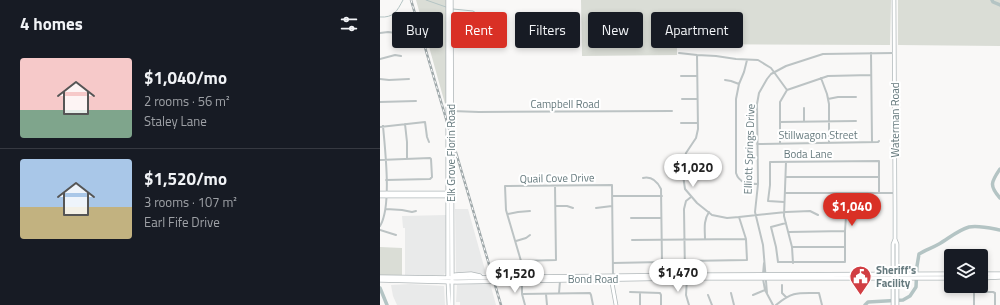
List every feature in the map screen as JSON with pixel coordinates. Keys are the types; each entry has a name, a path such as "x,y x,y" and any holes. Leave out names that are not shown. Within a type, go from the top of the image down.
{"main road":[{"name":"Elk Grove Florin Road","path":"448,0 448,103 452,225 452,272 450,280 449,305"},
{"name":"Elk Grove Florin Road","path":"451,0 450,194 448,230 452,305"},
{"name":"Waterman Road","path":"893,305 897,244 895,239 894,0"},
{"path":"448,103 451,112"},
{"path":"380,194 450,194"},
{"path":"448,214 452,225"},
{"path":"448,230 452,237"},
{"path":"452,272 456,276 471,274 483,278"},
{"name":"Bond Road","path":"382,279 404,278 450,280 483,278 561,280 613,278 920,276 944,274"},
{"name":"Bond Road","path":"686,277 704,275 765,276"},
{"path":"988,276 999,275"},
{"path":"561,280 562,278 580,276"},
{"name":"Bond Road","path":"382,279 502,281 519,278 580,276 613,278"},
{"name":"Bond Road","path":"920,276 944,278"},
{"path":"613,278 616,305"},
{"name":"Waterman Road","path":"895,290 897,305"}],"street":[{"path":"380,33 392,32"},
{"path":"680,53 758,60 766,64 775,72 788,90"},
{"path":"871,53 872,142"},
{"name":"Elliott Springs Drive","path":"774,305 766,291 763,245 755,216 755,202 758,184 757,104 759,93 767,79 775,72 786,66 823,54 894,53"},
{"path":"697,55 698,122 696,138 686,153 682,168 685,189 697,203 712,215 727,218 810,211 818,215"},
{"path":"380,59 401,56"},
{"path":"747,60 736,99 736,173 743,182 758,184"},
{"path":"780,143 780,102 788,90 821,78 835,75 871,75"},
{"path":"681,76 697,76"},
{"path":"821,78 828,99 829,143"},
{"path":"380,79 409,79"},
{"path":"725,80 731,80 739,84"},
{"path":"828,99 838,97 856,97"},
{"path":"682,99 697,98"},
{"path":"380,102 416,100"},
{"path":"804,108 804,121"},
{"name":"Campbell Road","path":"451,112 672,112"},
{"path":"780,122 856,121"},
{"path":"380,226 384,219 386,210 386,160 382,126 425,122 429,142"},
{"path":"681,122 698,122"},
{"path":"405,124 407,159"},
{"name":"Stillwagon Street","path":"757,144 879,141"},
{"path":"380,160 430,158 431,160 432,177 430,179 386,180"},
{"name":"Boda Lane","path":"784,202 768,201 770,162 879,161 879,177"},
{"path":"786,162 784,212 792,246 793,262"},
{"path":"786,177 879,177 879,193"},
{"path":"613,263 662,262 661,189 658,183 651,178 643,178"},
{"name":"Quail Cove Drive","path":"525,305 522,294 521,261 505,206 504,186 612,185 612,196"},
{"path":"521,261 556,260 555,186"},
{"path":"785,193 895,193"},
{"path":"786,223 771,227 778,262 844,262 846,216 849,208 849,193"},
{"path":"613,278 612,196 662,196"},
{"path":"689,305 686,295 684,209 686,201 692,197"},
{"path":"556,206 567,206 573,208"},
{"path":"596,208 612,206"},
{"path":"386,210 416,211"},
{"path":"508,214 530,211"},
{"path":"705,239 706,216 709,212"},
{"path":"685,261 747,260 746,239 739,217"},
{"path":"630,218 661,218"},
{"path":"380,230 396,235"},
{"path":"789,232 845,230"},
{"path":"516,241 530,235"},
{"path":"632,240 746,239"},
{"path":"792,246 845,247"},
{"path":"558,293 561,280"},
{"path":"782,285 782,293 786,297"},
{"path":"753,295 766,291"},
{"path":"630,292 660,293 661,305"},
{"path":"988,292 995,293 995,305"},
{"path":"522,294 590,293 593,305"},
{"path":"640,293 640,305"},
{"path":"731,293 734,305"},
{"path":"774,305 786,297 797,293 819,293 822,305"},
{"path":"974,293 974,305"},
{"path":"546,294 547,305"},
{"path":"708,295 712,305"}],"shaded area":[{"path":"416,0 452,0 452,129 429,48 443,48 443,12 419,12"},
{"path":"581,0 891,0 890,45 743,44 743,12 651,12 651,48 677,48 677,55 582,56"},
{"path":"898,0 1000,0 1000,46 898,45"},
{"path":"455,209 468,209 485,274 456,273"},
{"path":"446,215 444,275 405,276 405,228 403,228 402,216"},
{"path":"380,247 402,248 402,276 380,275"},
{"path":"490,283 496,305 460,305 460,302 456,302 457,285"},
{"path":"410,284 444,286 445,305 397,305 393,296 391,285"}],"waterway":[{"path":"380,17 392,15 403,0"},
{"path":"426,0 446,7"},
{"path":"992,0 1000,5"},
{"path":"453,9 474,12"},
{"path":"1000,169 992,184 994,190 1000,198"},
{"path":"865,305 868,302 903,300 910,296 916,287 919,254 939,244 957,232 973,226 1000,230"},
{"path":"380,288 387,305"}],"railway":[{"path":"411,0 501,305"}],"place":[{"name":"Sheriff's Facility","path":"860,296"}]}
